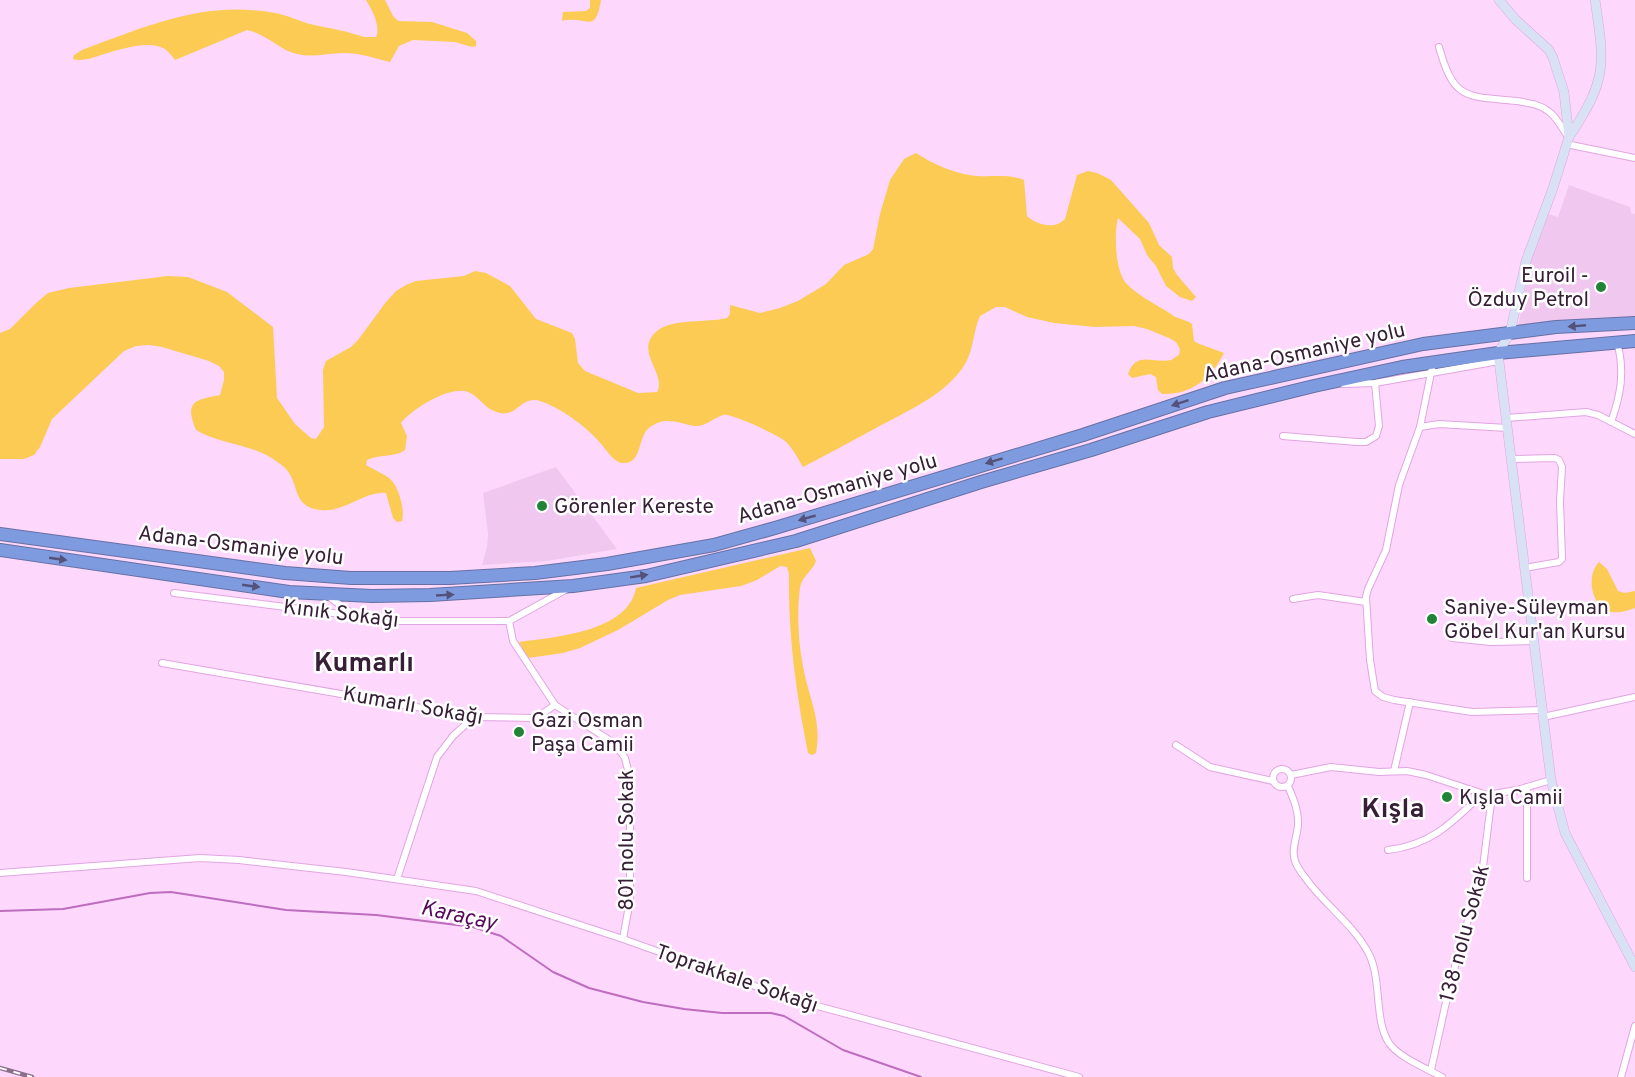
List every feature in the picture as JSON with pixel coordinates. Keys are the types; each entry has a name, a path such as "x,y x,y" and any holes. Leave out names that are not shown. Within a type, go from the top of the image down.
{"highway":[{"name":"Adana-Osmaniye yolu","path":"0,534 285,573 351,578 450,578 535,573 608,564 714,545 775,528 1083,435 1225,388 1423,344 1596,324 1635,323"},
{"name":"Adana-Osmaniye yolu","path":"0,550 289,591 326,594 430,596 573,586 646,576 796,541 981,482 1080,454 1208,412 1327,383 1498,357 1635,341"}],"street":[{"path":"1499,0 1516,20 1549,50 1553,58 1564,92 1568,141"},
{"path":"1594,0 1602,50 1601,70 1591,102 1568,141 1526,261 1510,333 1498,357 1551,780 1565,833 1635,967"},
{"path":"1439,47 1450,78 1463,93 1482,98 1538,105 1549,111 1568,141 1635,158"},
{"path":"1611,422 1621,384 1621,358 1617,342"},
{"path":"1327,383 1359,385 1376,383 1431,368 1420,427 1400,478 1386,550 1368,589 1366,602 1370,660 1375,691 1383,697 1472,712 1542,713 1635,697"},
{"path":"1283,436 1369,441 1376,436 1379,426 1376,383"},
{"path":"1420,427 1439,424 1506,423 1586,412 1598,415 1635,434"},
{"path":"1511,459 1555,458 1559,460 1562,467 1560,501 1562,559 1559,562 1524,568"},
{"name":"Kınık Sokağı","path":"174,593 412,622 509,621 573,586"},
{"path":"326,594 357,617"},
{"path":"1293,599 1318,595 1366,602"},
{"path":"509,621 513,641 555,705"},
{"path":"1452,638 1499,642 1533,641"},
{"name":"Kumarlı Sokağı","path":"162,663 474,717 532,718 555,705"},
{"path":"1394,771 1410,702"},
{"name":"801 nolu Sokak","path":"555,705 614,743 622,752 627,764 630,785 630,900 623,939"},
{"path":"397,879 437,757 453,736 474,717"},
{"path":"1176,745 1204,765 1273,781 1279,787 1288,786"},
{"path":"1291,775 1331,767 1379,772 1415,772 1482,794 1492,795 1551,780"},
{"path":"1273,781 1275,772 1281,769 1287,770 1291,775 1288,786 1298,818 1293,853 1297,867 1319,896 1360,940 1368,953 1375,976 1382,1025 1389,1043 1399,1053 1442,1077"},
{"path":"1527,787 1527,878"},
{"path":"1388,850 1408,847 1429,839 1447,827 1482,794"},
{"name":"138 nolu Sokak","path":"1431,1070 1450,984 1483,867 1492,795"},
{"name":"Toprakkale Sokağı","path":"0,873 200,858 251,861 476,891 623,939 788,998 1079,1077"},
{"path":"1621,1077 1635,1026"}],"shaded area":[{"path":"366,0 385,0 398,21 432,22 467,33 476,41 476,46 455,42 413,40 399,46 390,62 350,53 309,56 297,54 247,30 175,60 165,49 151,45 125,48 87,59 73,59 74,55 82,50 153,24 224,10 275,13 364,37 376,37 377,23"},
{"path":"590,0 601,0 599,11 593,21 562,21 563,12 586,11 590,8"},
{"path":"916,153 938,165 961,173 1024,180 1027,216 1046,225 1056,224 1065,219 1077,175 1088,171 1111,180 1149,223 1159,245 1172,257 1173,268 1177,275 1196,297 1192,301 1180,297 1166,286 1140,239 1118,218 1116,250 1119,268 1125,282 1134,291 1173,316 1192,324 1194,341 1224,353 1213,371 1191,388 1182,392 1162,394 1158,390 1156,377 1150,374 1132,378 1128,374 1131,367 1141,360 1165,361 1179,355 1180,349 1176,342 1169,338 1134,326 1095,327 1054,323 1027,317 1005,307 996,307 980,316 968,358 947,385 913,408 803,467 785,441 728,415 698,426 672,421 656,424 646,431 637,455 629,462 622,463 613,458 590,432 575,420 543,402 529,401 508,413 502,413 490,409 468,392 451,392 422,405 401,423 407,436 405,450 367,460 366,465 389,478 397,488 403,511 402,521 397,522 393,518 386,493 370,495 329,510 311,508 300,499 289,473 273,459 196,430 191,413 192,407 204,398 220,395 224,372 219,366 209,361 149,345 136,346 124,351 52,419 34,455 24,459 0,459 0,333 10,329 48,293 69,288 168,276 188,277 227,292 273,327 277,398 295,424 311,438 316,439 324,427 323,370 326,361 351,347 358,340 396,291 416,281 464,276 475,271 486,273 510,286 536,319 572,333 578,363 585,371 638,393 657,392 658,377 648,346 657,331 681,322 727,318 730,314 730,305 760,313 780,308 798,301 826,284 844,265 869,254 873,249 890,180 904,159"},
{"path":"1569,185 1630,207 1631,213 1635,214 1635,319 1518,326 1532,255 1549,214 1558,217"},
{"path":"556,467 617,549 547,561 482,565 488,534 483,493"},
{"path":"810,548 816,561 801,584 798,623 804,669 818,733 816,753 812,755 808,753 796,686 787,567 780,566 757,580 741,586 680,595 618,630 580,648 563,653 528,658 519,642 570,634 605,623 630,603 636,588"},
{"path":"1599,562 1607,569 1618,591 1625,593 1635,591 1635,608 1613,612 1606,610 1596,600 1592,580 1595,567"}],"waterway":[{"name":"Karaçay","path":"0,911 63,909 150,893 171,892 286,910 376,915 473,927 501,936 553,972 589,988 643,1002 684,1009 722,1013 771,1013 784,1016 843,1050 921,1077"}],"railway":[{"path":"0,1068 32,1077"}],"place":[{"name":"Euroil - Özduy Petrol","path":"1601,287"},
{"name":"Görenler Kereste","path":"542,506"},
{"name":"Saniye-Süleyman Göbel Kur'an Kursu","path":"1432,619"},
{"name":"Gazi Osman Paşa Camii","path":"519,732"},
{"name":"Kışla Camii","path":"1447,797"}],"district":[{"name":"Kumarlı","path":"364,662"},
{"name":"Kışla","path":"1393,808"}]}
